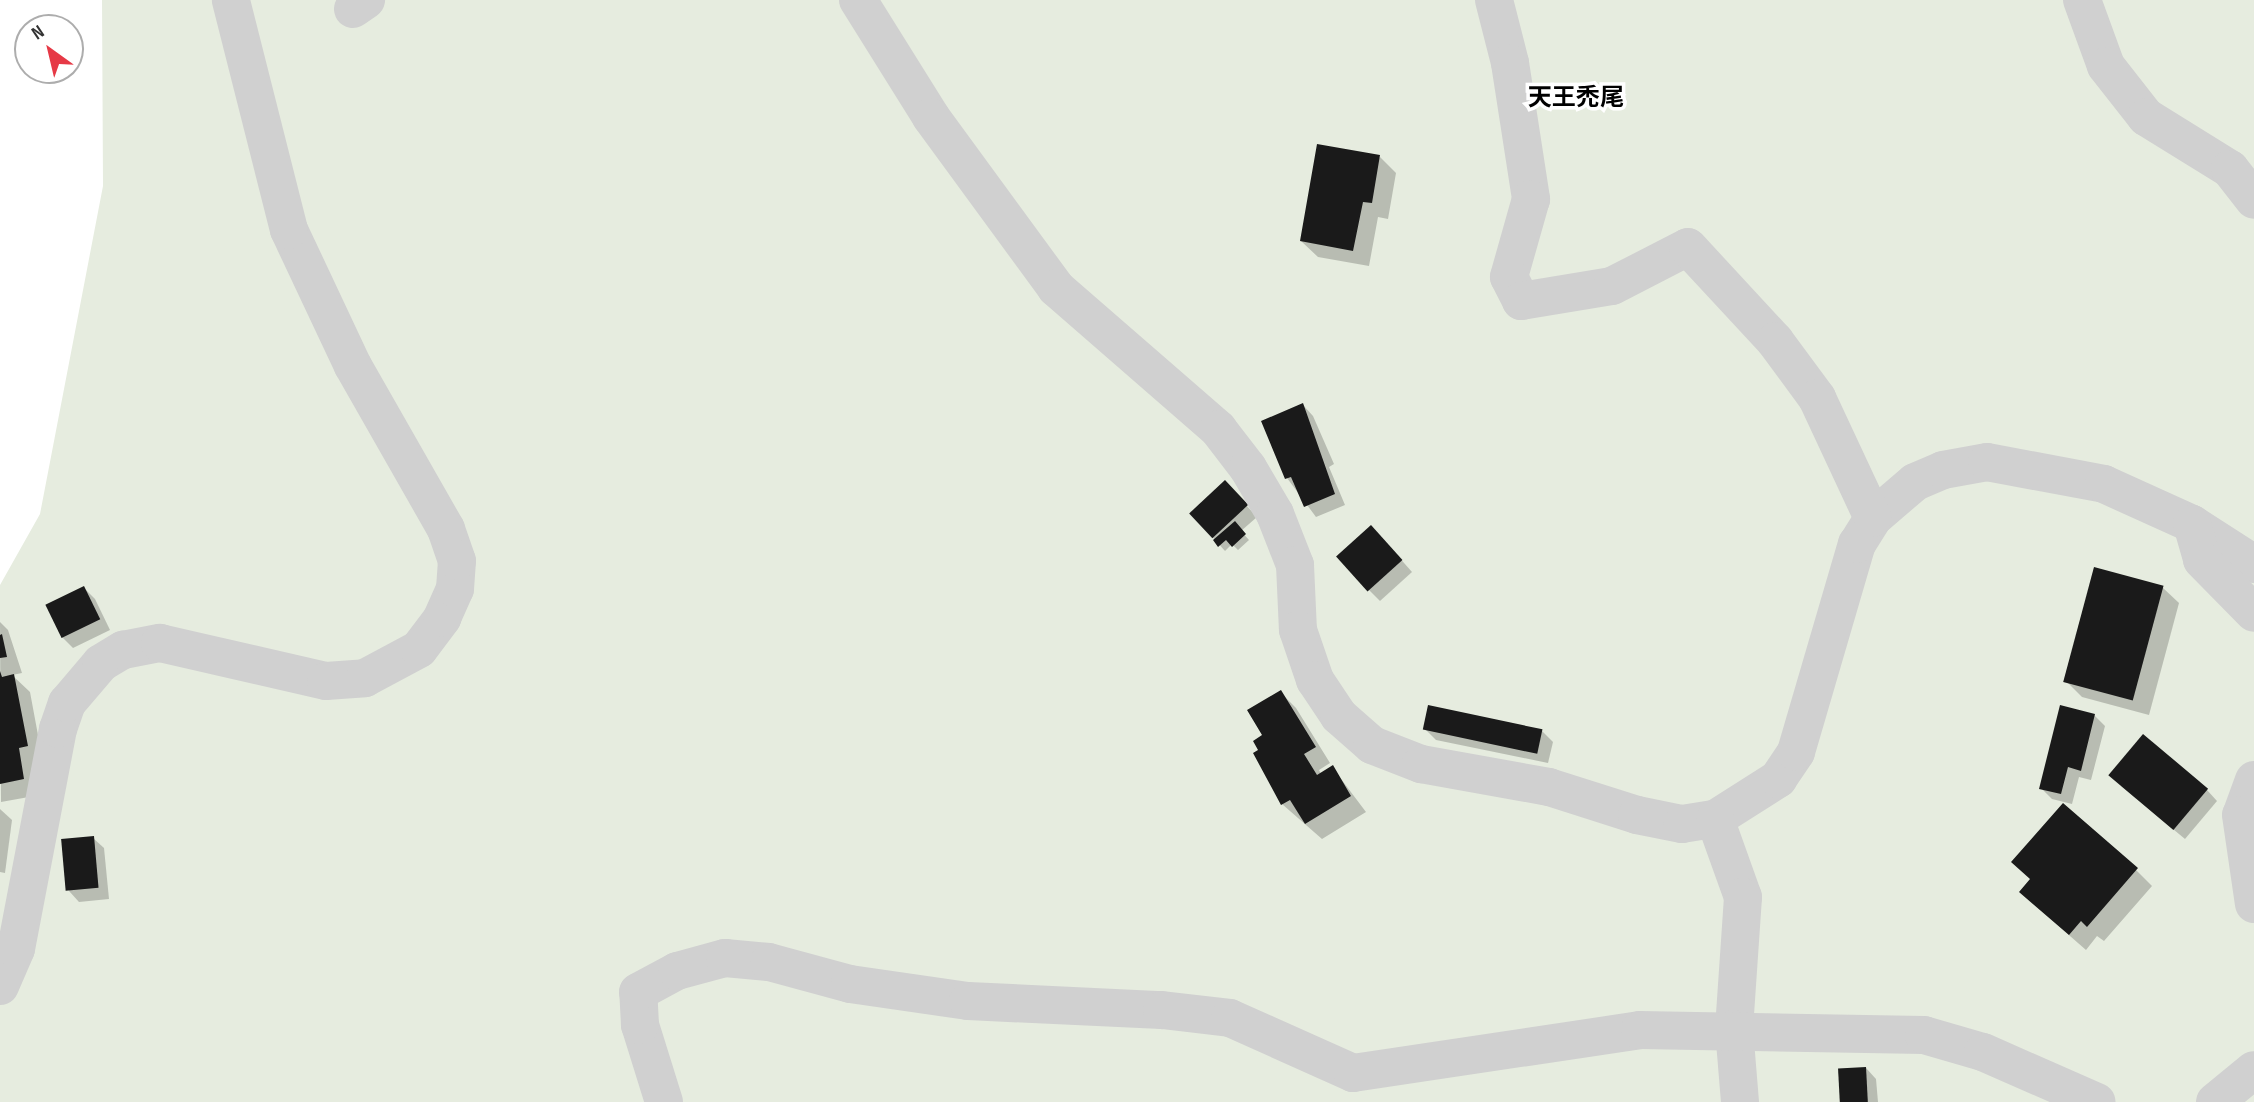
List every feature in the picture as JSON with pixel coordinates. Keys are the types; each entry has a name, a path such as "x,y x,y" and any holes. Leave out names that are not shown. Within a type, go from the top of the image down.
{"street":[{"path":"0,986 16,949 58,729 67,703 102,663 123,650 160,643 326,681 365,678 419,649 442,618 455,589 457,561 446,529 353,366 289,230 231,0"},
{"path":"858,0 931,117 1056,288 1217,429 1248,468 1275,514 1295,565 1298,630 1315,680 1339,716 1372,745 1421,764 1549,786 1637,815 1682,824 1715,819 1778,779 1796,752 1857,544 1873,518 1915,482 1943,470 1987,462 2104,484 2192,524 2254,564"},
{"path":"1494,0 1510,63 1531,199 1508,276 1521,301 1612,286 1688,247 1776,341 1817,398 1873,518"},
{"path":"2082,0 2106,66 2146,117 2230,169 2254,200"},
{"path":"2192,524 2202,560 2254,613"},
{"path":"2254,780 2241,815 2254,904"},
{"path":"1715,819 1743,897 1734,1029 1740,1102"},
{"path":"664,1102 640,1025 638,992 677,971 725,958 769,962 850,984 968,1001 1163,1010 1230,1018 1353,1073 1640,1030 1734,1029 1924,1035 1983,1052 2097,1102"},
{"path":"2215,1102 2254,1070"}],"shaded area":[{"path":"102,0 2254,0 2254,1102 0,1102 0,585 40,514 103,186"}],"building":[{"path":"1317,144 1380,155 1372,203 1363,202 1353,251 1300,241"},
{"path":"1303,403 1335,494 1304,507 1291,477 1285,479 1261,421"},
{"path":"1225,480 1248,505 1212,538 1189,513"},
{"path":"1235,521 1246,534 1232,547 1226,540 1218,547 1213,540"},
{"path":"1371,525 1402,560 1368,591 1336,556"},
{"path":"2094,567 2164,586 2133,701 2063,682"},
{"path":"84,586 100,619 62,638 45,605"},
{"path":"2,634 7,657 0,658 0,635"},
{"path":"0,671 2,677 14,674 28,746 19,748 24,779 0,784"},
{"path":"1281,690 1316,747 1304,754 1317,775 1333,765 1351,796 1305,824 1290,800 1281,805 1253,753 1258,750 1253,741 1262,735 1247,710"},
{"path":"1428,705 1542,729 1537,754 1423,729"},
{"path":"2060,705 2095,714 2081,771 2068,767 2061,794 2039,789"},
{"path":"2143,734 2208,789 2173,830 2108,775"},
{"path":"2063,803 2138,868 2087,927 2081,921 2069,935 2019,892 2030,879 2011,862"},
{"path":"94,836 99,888 66,891 61,839"},
{"path":"1866,1067 1868,1102 1840,1102 1838,1068"}],"district":[{"name":"天王禿尾","path":"1576,98"}]}
